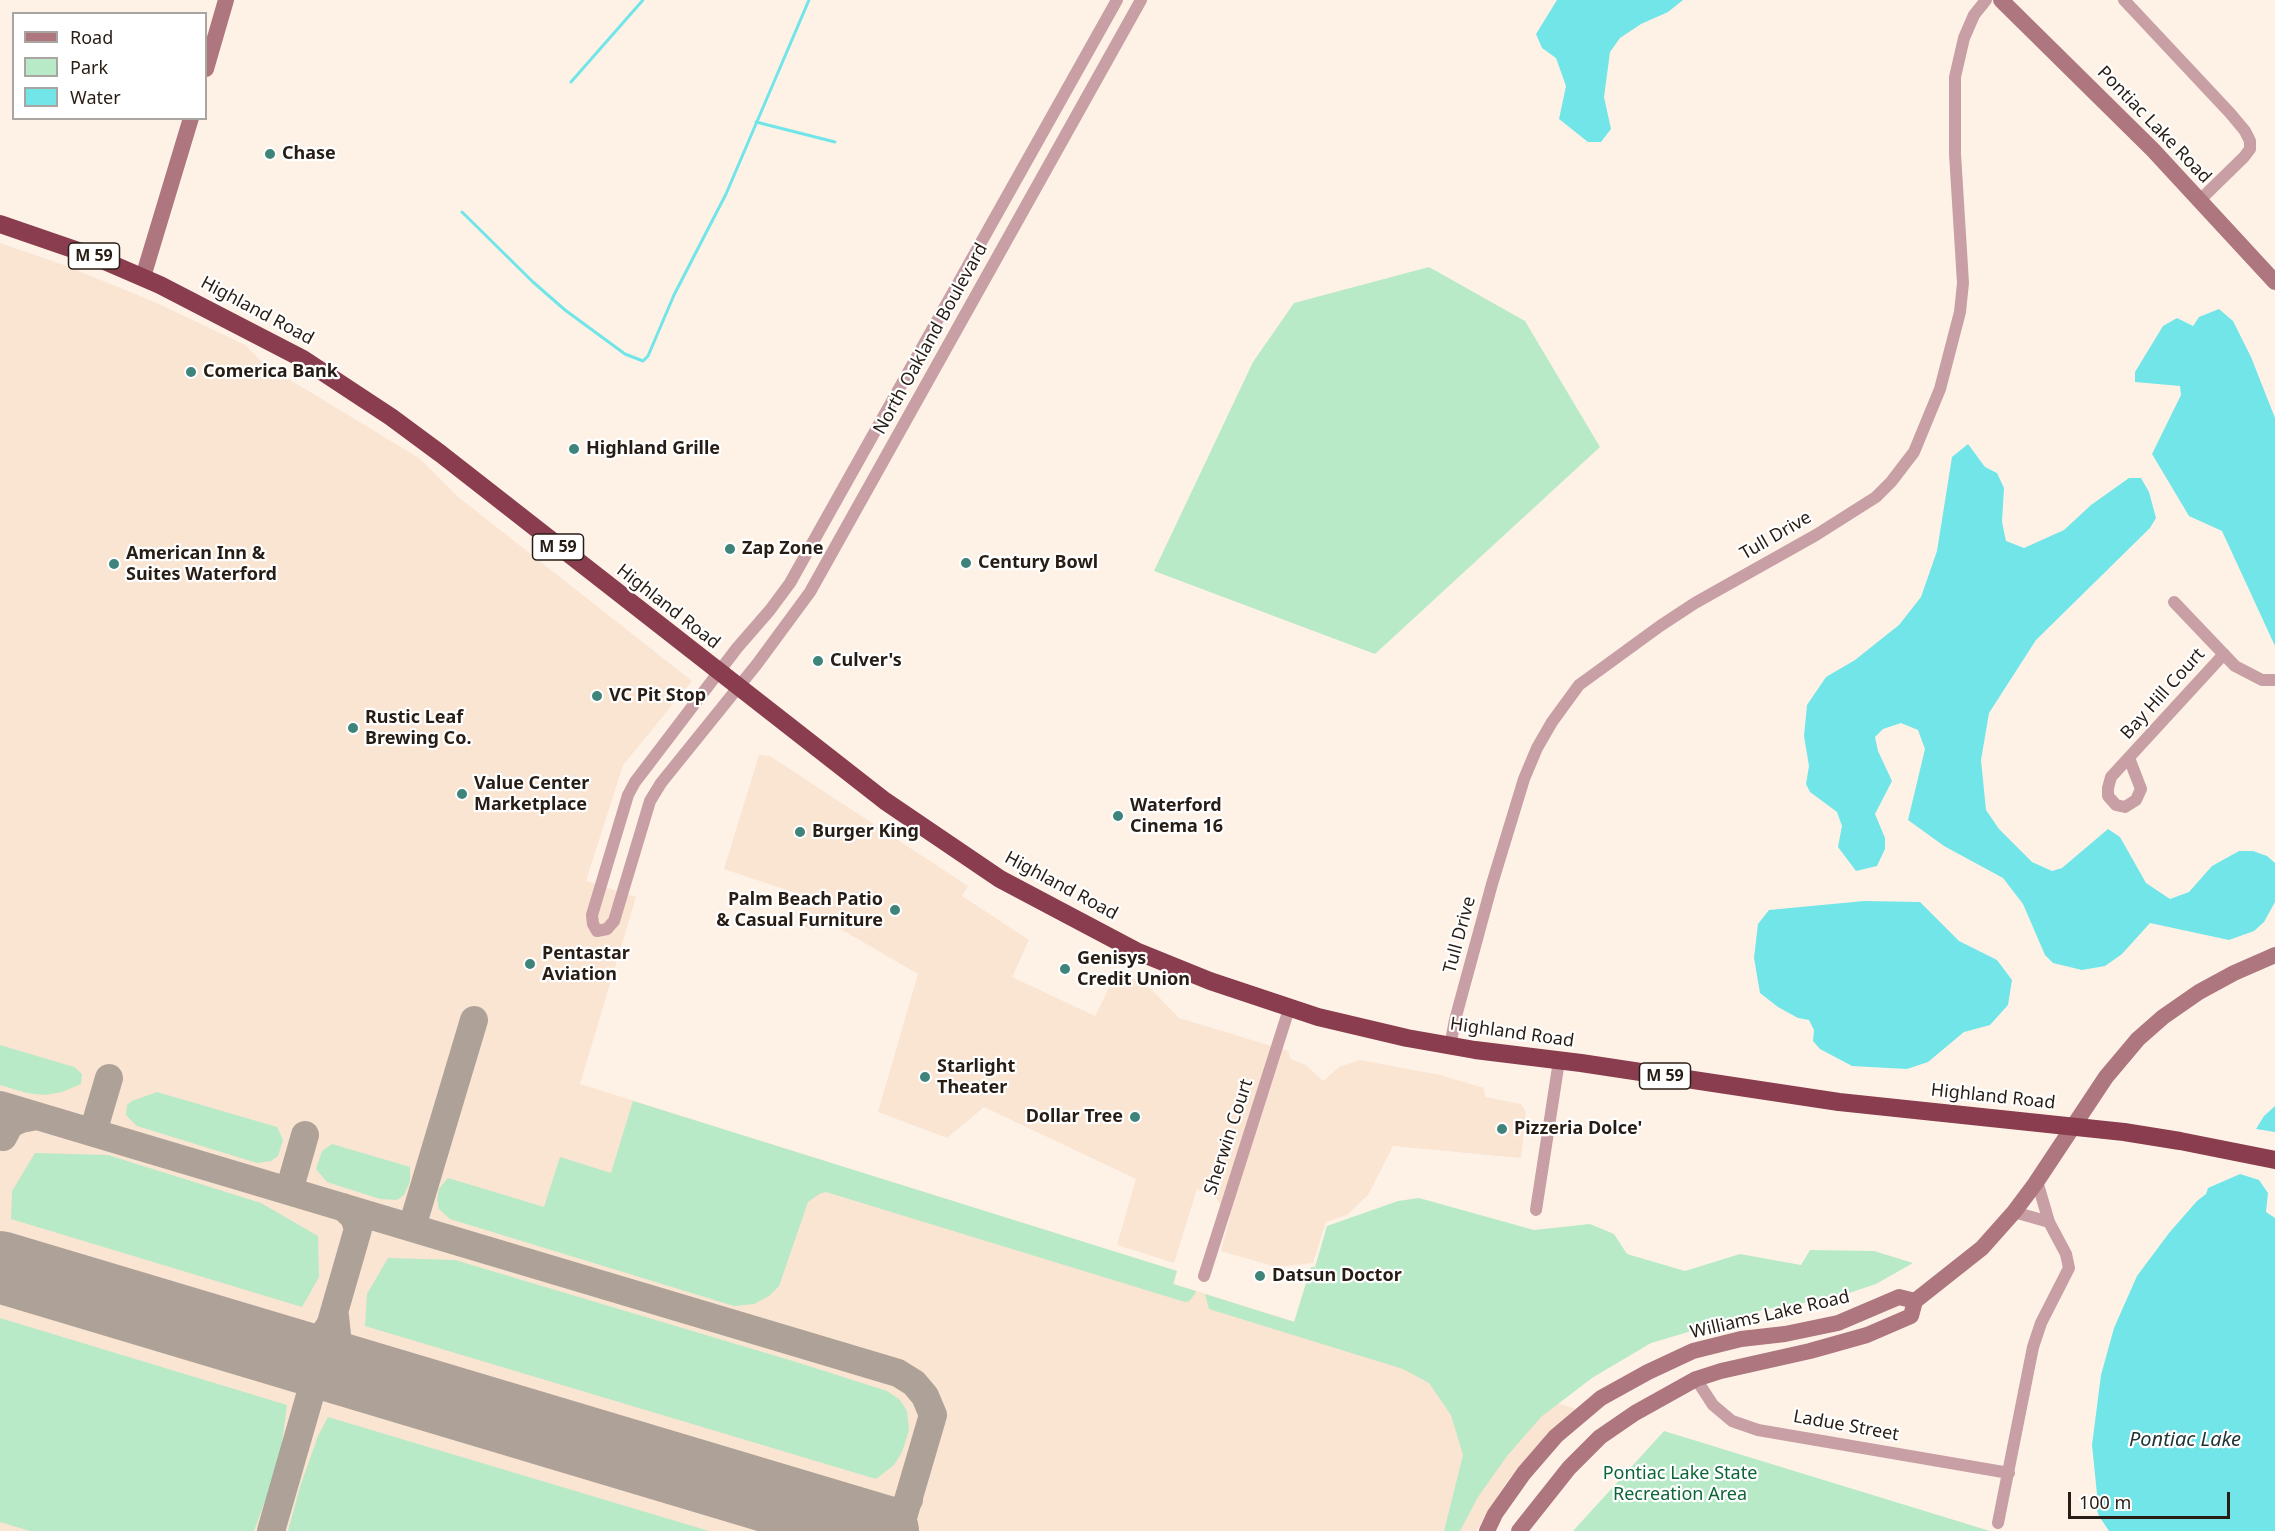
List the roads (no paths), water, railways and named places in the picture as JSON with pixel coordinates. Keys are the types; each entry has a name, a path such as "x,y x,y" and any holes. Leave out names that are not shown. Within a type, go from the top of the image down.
{"highway":[{"name":"Highland Road","path":"0,224 93,256 143,277 199,303 303,359 363,398 441,454 874,793 1000,879 1136,951 1210,981 1289,1009 1355,1027 1450,1046 1839,1102 2180,1141 2275,1160"}],"main road":[{"path":"207,66 226,0"},
{"name":"Pontiac Lake Road","path":"2003,1 2200,200 2275,282"},
{"path":"143,277 190,120"},
{"path":"1519,1531 1569,1468 1600,1437 1635,1413 1696,1379 1866,1335 1911,1316 1915,1301 1982,1248 2014,1212 2106,1077 2154,1025 2204,989 2275,956"},
{"name":"Williams Lake Road","path":"1487,1531 1495,1514 1530,1466 1556,1436 1601,1398 1648,1372 1693,1352 1741,1339 1785,1334 1838,1323 1899,1297 1915,1301"},
{"path":"1752,1364 1788,1347 1834,1337 1843,1330 1844,1326 1838,1323"},
{"path":"1696,1379 1689,1369 1700,1359 1756,1347 1785,1334"}],"street":[{"name":"North Oakland Boulevard","path":"1117,0 790,583 640,775 628,795 592,915 597,932 607,929 614,921 650,801 661,783 786,626 816,582 1141,0"},
{"name":"Tull Drive","path":"1450,1046 1492,884 1524,779 1552,722 1579,685 1689,607 1816,535 1876,497 1914,452 1940,389 1960,312 1963,283 1955,154 1955,77 1964,38 1974,15 1986,0"},
{"path":"2124,0 2230,113 2250,141 2250,149 2244,157 2200,200"},
{"path":"2174,602 2235,666 2262,680 2275,680"},
{"name":"Bay Hill Court","path":"2129,758 2224,654"},
{"name":"Sherwin Court","path":"1204,1276 1289,1009"},
{"path":"1536,1210 1559,1061"},
{"path":"1998,1523 2033,1347 2041,1323 2069,1268 2066,1254 2049,1222 2037,1181"},
{"path":"2014,1212 2049,1222"},
{"name":"Ladue Street","path":"1696,1379 1713,1405 1732,1421 1758,1430 2009,1473"}],"water":[{"path":"1557,0 1683,0 1668,12 1641,24 1620,38 1610,52 1604,97 1611,129 1601,142 1588,142 1559,119 1566,86 1556,58 1542,48 1536,34"},
{"path":"2219,309 2233,321 2251,357 2275,418 2275,646 2222,531 2189,516 2152,454 2181,395 2180,386 2135,382 2135,372 2163,326 2177,318 2193,326 2199,317"},
{"path":"1968,444 1985,467 1997,473 2004,488 2002,522 2006,541 2024,548 2064,530 2091,505 2129,478 2141,478 2149,492 2156,518 2150,528 2036,640 1989,713 1981,760 1986,810 1999,829 2032,862 2052,871 2062,868 2108,829 2120,837 2146,883 2170,899 2189,892 2212,866 2239,851 2253,851 2267,856 2275,863 2275,902 2264,922 2254,931 2229,940 2150,923 2122,954 2105,966 2082,970 2053,963 2045,955 2023,904 2003,878 1944,846 1908,820 1925,749 1918,730 1901,723 1883,729 1875,737 1878,751 1892,781 1875,814 1885,838 1885,849 1877,866 1856,871 1838,847 1842,826 1837,812 1810,792 1806,784 1809,766 1804,736 1807,705 1826,677 1855,660 1899,625 1921,597 1937,551 1952,457"},
{"path":"1864,901 1920,902 1959,941 1997,960 2012,980 2008,1005 1990,1025 1964,1032 1928,1062 1907,1069 1852,1066 1820,1049 1813,1041 1814,1030 1809,1020 1798,1018 1778,1007 1760,993 1754,958 1758,924 1769,910"},
{"path":"2275,1106 2275,1132 2256,1129 2264,1116"},
{"name":"Pontiac Lake","path":"2240,1174 2259,1180 2268,1193 2266,1212 2275,1218 2275,1531 2109,1531 2096,1508 2097,1494 2092,1445 2101,1375 2114,1328 2137,1276 2169,1233 2206,1194 2208,1188"}],"waterway":[{"path":"571,82 643,0"},
{"path":"462,212 565,310 625,354 643,361 648,356 674,295 726,194 809,0"},
{"path":"756,122 835,142"}],"place":[{"name":"Chase","path":"270,154"},
{"name":"Comerica Bank","path":"191,372"},
{"name":"Highland Grille","path":"574,449"},
{"name":"Zap Zone","path":"730,549"},
{"name":"Century Bowl","path":"966,563"},
{"name":"American Inn & Suites Waterford","path":"114,564"},
{"name":"Culver's","path":"818,661"},
{"name":"VC Pit Stop","path":"597,696"},
{"name":"Rustic Leaf Brewing Co.","path":"353,728"},
{"name":"Value Center Marketplace","path":"462,794"},
{"name":"Waterford Cinema 16","path":"1118,816"},
{"name":"Burger King","path":"800,832"},
{"name":"Palm Beach Patio & Casual Furniture","path":"895,910"},
{"name":"Pentastar Aviation","path":"530,964"},
{"name":"Genisys Credit Union","path":"1065,969"},
{"name":"Starlight Theater","path":"925,1077"},
{"name":"Dollar Tree","path":"1135,1117"},
{"name":"Pizzeria Dolce'","path":"1502,1129"},
{"name":"Datsun Doctor","path":"1260,1276"}],"park label":[{"name":"Pontiac Lake State Recreation Area","path":"1680,1484"}]}
